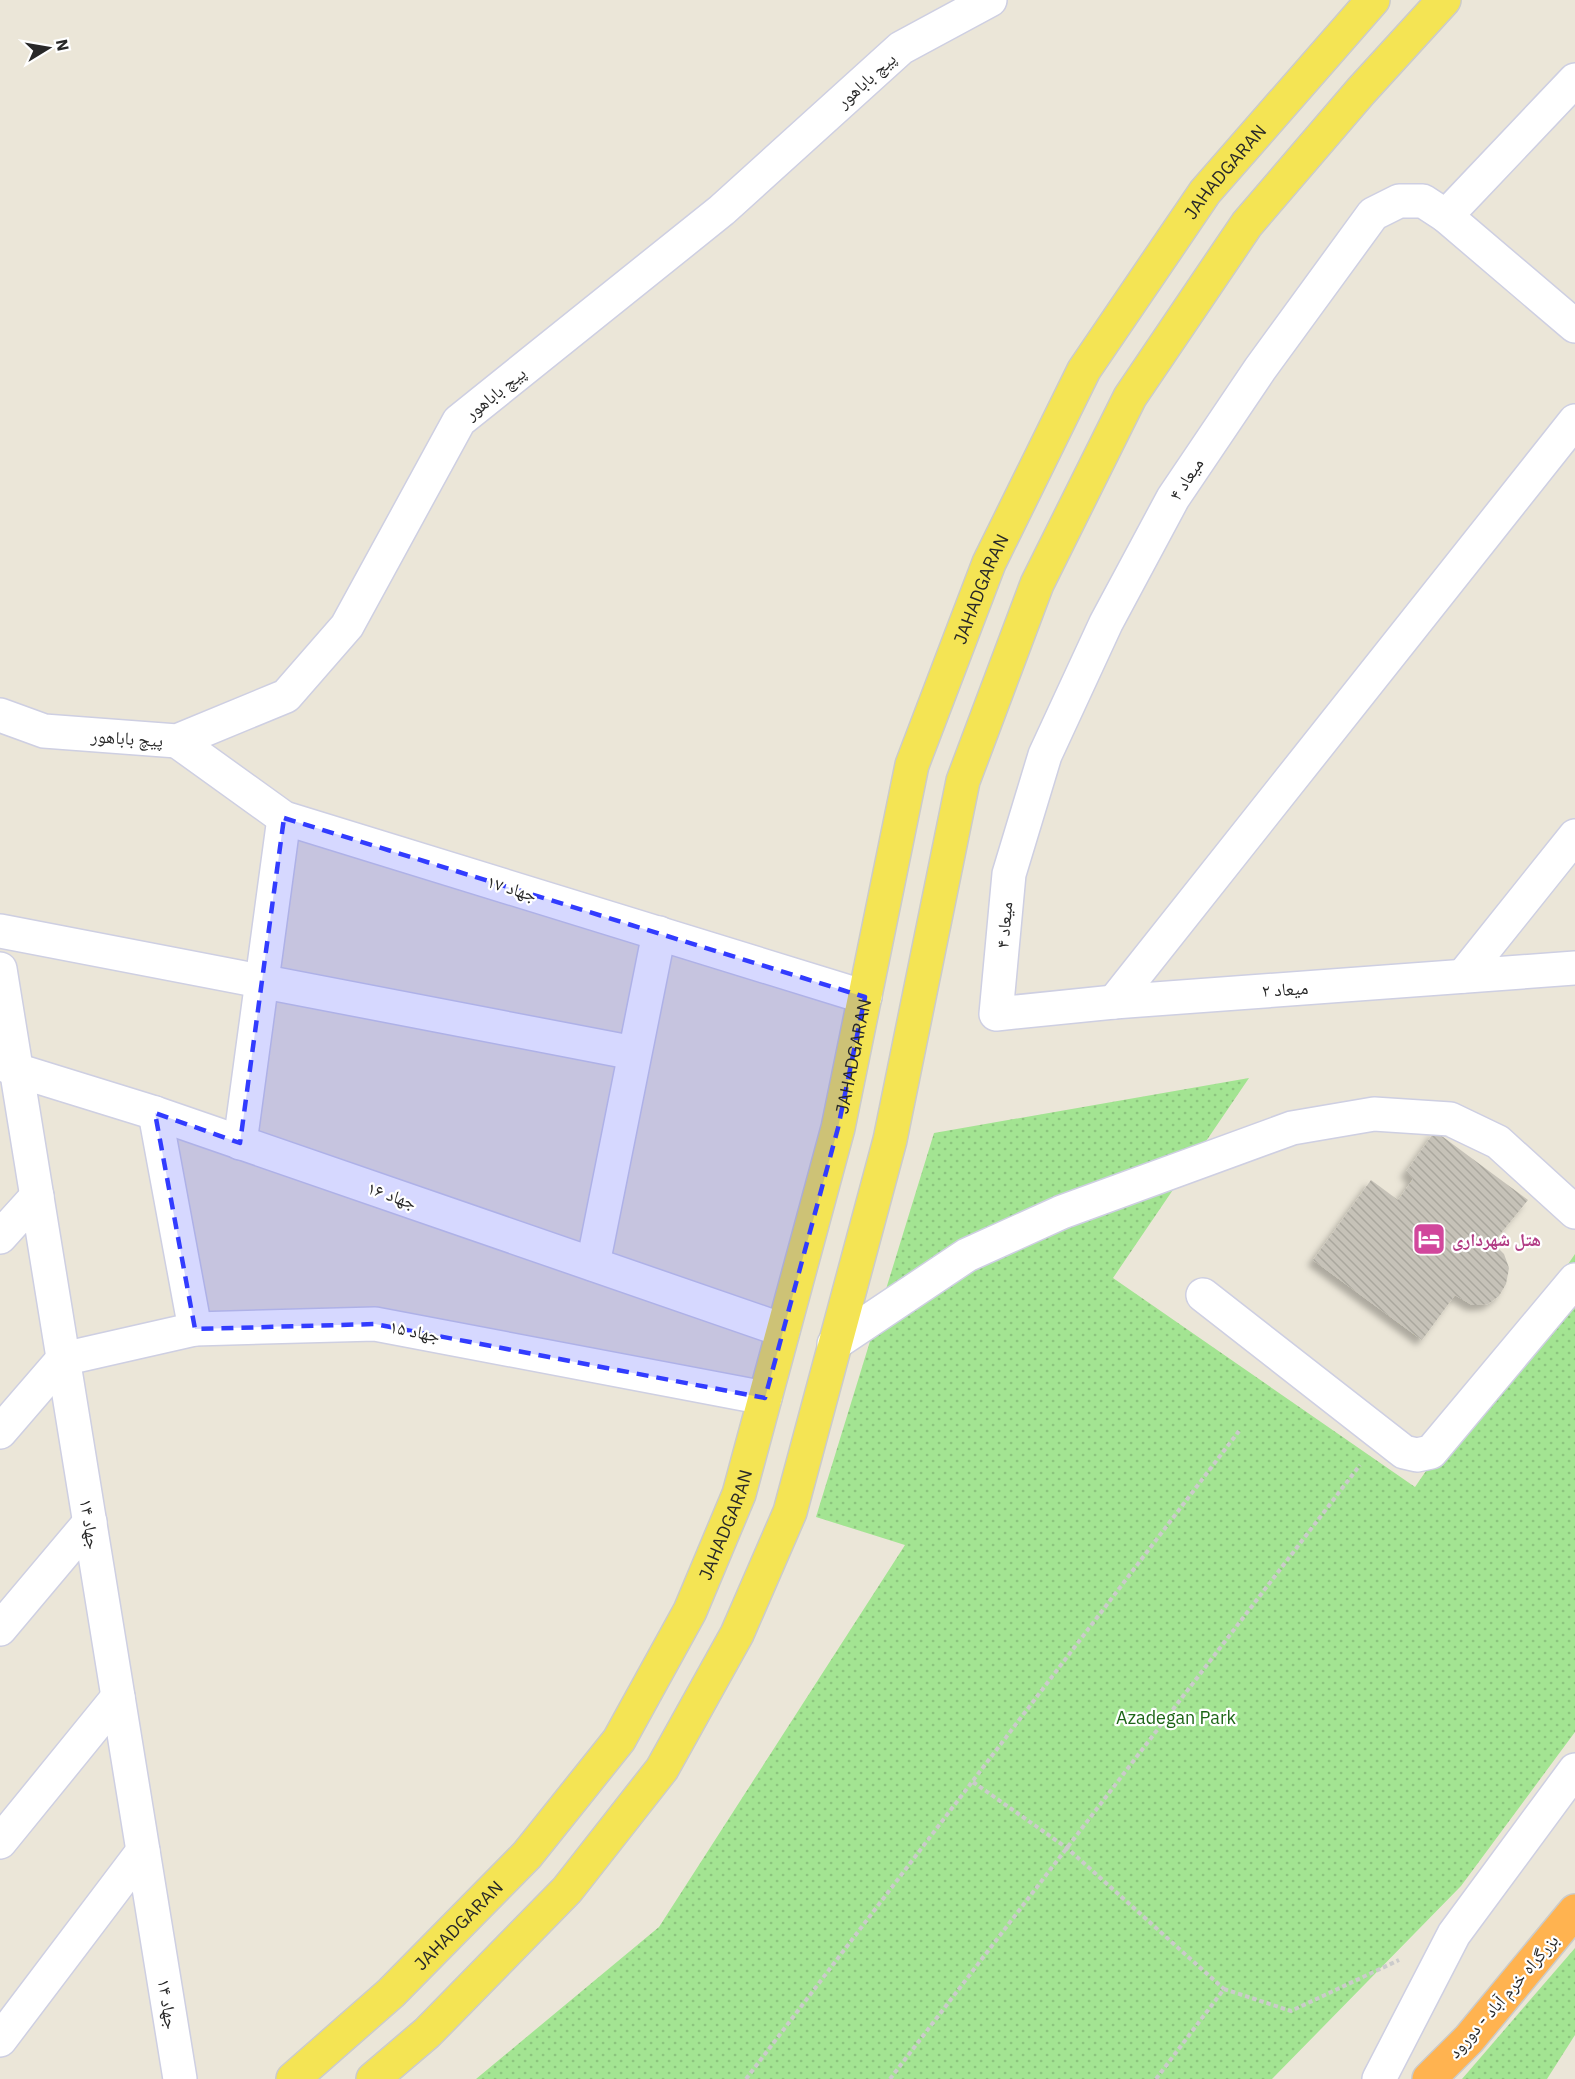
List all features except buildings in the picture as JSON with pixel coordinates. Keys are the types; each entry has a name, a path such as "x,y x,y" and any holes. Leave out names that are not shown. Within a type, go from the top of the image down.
{"highway":[{"name":"بزرگراه خرم آباد - دورود","path":"1429,2079 1469,2039 1575,1911"}],"main road":[{"name":"JAHADGARAN","path":"293,2079 391,1993 527,1855 619,1740 694,1600 739,1494 838,1128 912,765 989,563 1084,370 1205,192 1373,0"},
{"path":"374,2079 427,2033 567,1890 662,1769 737,1634 790,1512 890,1140 963,781 1037,584 1130,397 1247,224 1361,91 1444,0"}],"street":[{"name":"پیچ باباهور","path":"0,715 44,731 177,741 286,696 347,626 459,422 722,210 901,48 990,0"},
{"path":"1446,216 1575,80"},
{"name":"میعاد ۴","path":"996,1014 1009,874 1045,755 1106,623 1173,498 1260,369 1373,214 1399,201 1423,201 1446,216 1575,326"},
{"path":"1114,1002 1575,421"},
{"name":"جهاد ۱۷","path":"177,741 284,818 865,997"},
{"path":"240,1143 260,981 284,818"},
{"path":"1463,976 1575,836"},
{"path":"0,931 634,1053"},
{"path":"593,1264 659,933"},
{"name":"میعاد ۲","path":"996,1014 1114,1002 1575,968"},
{"name":"جهاد ۱۴","path":"0,969 8,1066 37,1196 180,2079"},
{"name":"جهاد ۱۶","path":"8,1066 155,1113 783,1330"},
{"path":"155,1113 195,1329"},
{"path":"834,1344 967,1255 1062,1212 1292,1128 1374,1114 1450,1119 1498,1142 1575,1212"},
{"path":"0,1237 37,1196"},
{"path":"1203,1295 1404,1452 1417,1455 1431,1452 1575,1280"},
{"name":"جهاد ۱۵","path":"63,1359 195,1329 375,1324 765,1398"},
{"path":"1,1430 63,1359"},
{"path":"0,1629 90,1522"},
{"path":"0,1842 118,1697"},
{"path":"1379,2079 1454,1934 1575,1770"},
{"path":"0,2040 143,1851"}],"path":[{"path":"746,2079 1239,1431"},
{"path":"890,2079 1361,1464"},
{"path":"972,1782 1067,1848 1224,1989 1291,2011 1403,1958"},
{"path":"1156,2079 1224,1989"}],"highlighted area":[{"path":"284,818 865,997 838,1128 765,1398 375,1324 195,1329 155,1113 240,1143"}],"green space":[{"name":"Azadegan Park","path":"1249,1078 1113,1278 1415,1487 1575,1254 1575,1732 1461,1886 1272,2079 476,2079 659,1927 905,1545 816,1517 934,1133"},
{"path":"1575,1948 1575,2035 1547,2079 1462,2079"}],"place":[{"name":"هتل شهرداری","path":"1429,1239"}]}
